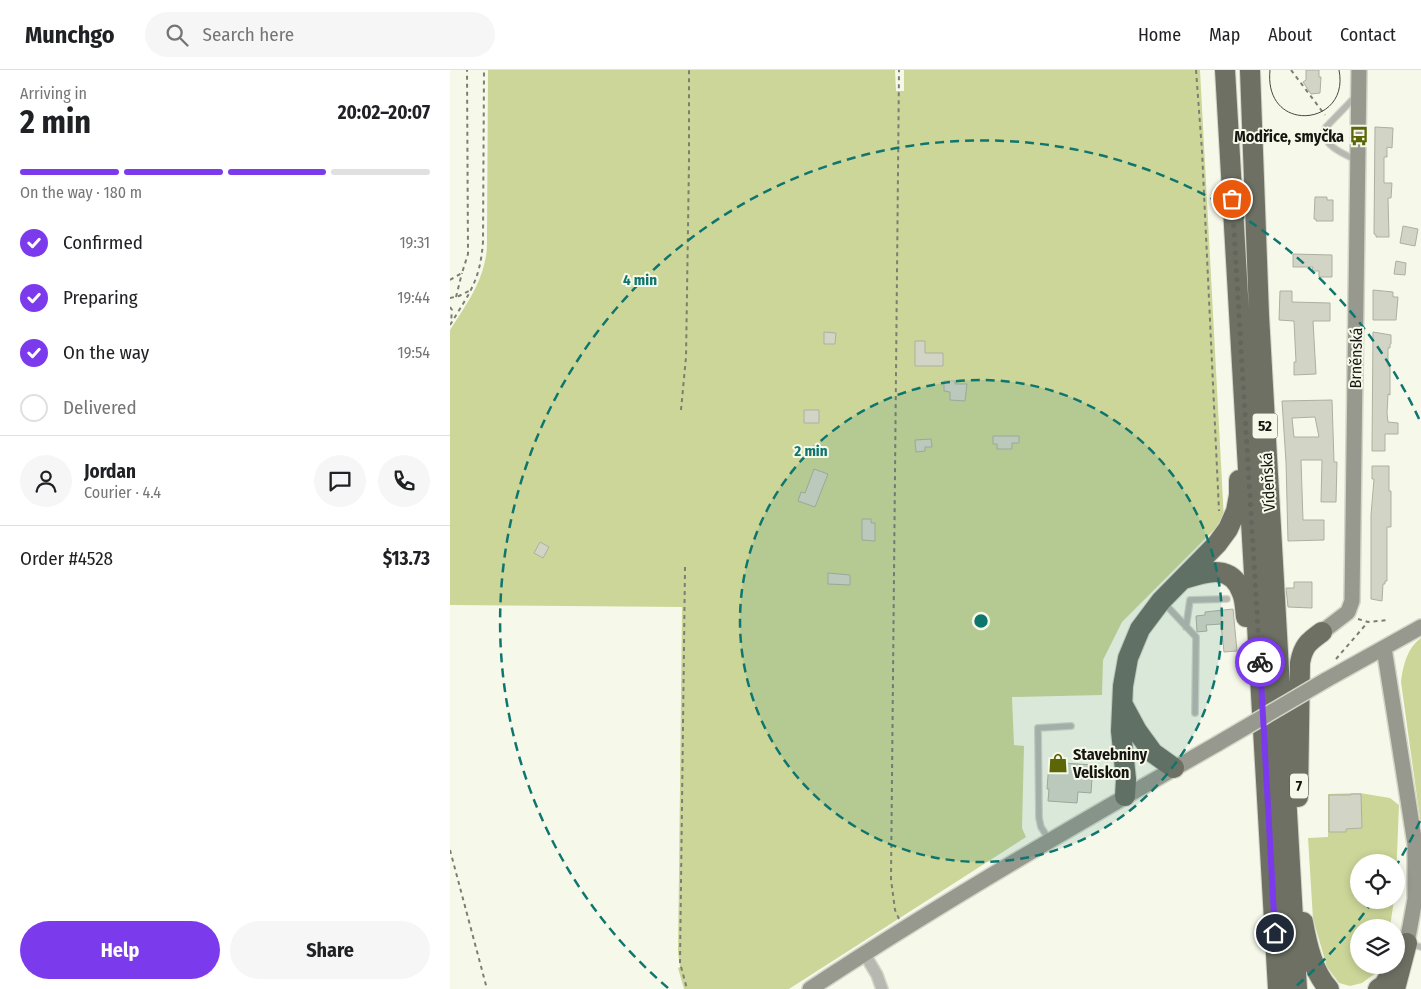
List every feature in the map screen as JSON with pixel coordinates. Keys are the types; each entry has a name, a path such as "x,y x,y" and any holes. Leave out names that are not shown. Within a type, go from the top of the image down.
{"highway":[{"name":"52","path":"1225,70 1278,989"},
{"name":"Vídeňská","path":"1250,70 1259,315 1291,865"},
{"path":"1125,796 1126,779 1121,731 1122,704 1128,658 1140,629 1162,601 1217,544 1232,520 1239,495 1238,455 1245,416"},
{"path":"1182,580 1215,571 1225,573 1235,580 1243,594 1251,656 1260,676"},
{"name":"7","path":"1291,865 1299,785 1300,663 1306,644 1322,632"},
{"path":"1122,704 1137,732 1153,752 1174,768"},
{"name":"52","path":"1291,865 1297,989"},
{"path":"1291,865 1307,944 1320,976 1329,989"},
{"path":"1405,954 1414,945"},
{"path":"1395,989 1414,945"},
{"path":"1378,989 1384,985 1390,974"}],"main road":[{"name":"Brněnská","path":"1348,612 1352,601 1359,70"},
{"path":"1322,632 1348,612"},
{"path":"810,989 864,953 1050,840 1421,627"},
{"path":"1384,648 1415,844 1414,945"}],"street":[{"path":"864,953 877,975 882,989"}],"lane":[{"path":"1359,92 1326,127 1324,132 1326,141 1340,152 1359,162"},
{"path":"1186,627 1190,600 1227,599"},
{"path":"1162,601 1196,637 1195,713"},
{"path":"1050,840 1041,827 1039,818 1038,728 1070,726"}],"path":[{"path":"456,297 468,254 467,70"},
{"path":"451,324 472,290 482,262 484,242 484,70"},
{"path":"681,410 686,357 689,162 688,70"},
{"path":"899,70 891,879 895,910 903,929"},
{"path":"1196,70 1202,151 1219,519"},
{"path":"1291,70 1325,115"},
{"path":"450,280 462,273"},
{"path":"450,298 472,290"},
{"path":"450,307 452,310 451,324"},
{"path":"685,567 680,963 687,989"},
{"path":"1348,612 1368,622 1388,620"},
{"path":"1333,663 1368,622"},
{"path":"450,850 487,989"}],"green space":[{"path":"488,70 895,70 896,91 904,91 904,70 1200,70 1224,520 1122,622 1103,660 1102,695 1012,697 1014,745 1024,746 1022,828 1026,837 789,989 684,989 678,968 680,967 678,952 682,607 450,605 450,330 475,288 483,270 486,255"},
{"path":"1421,638 1421,826 1401,682 1409,652"},
{"path":"1360,793 1390,798 1399,805 1397,854 1350,854 1350,909 1393,909 1391,919 1350,919 1350,974 1375,974 1362,983 1350,986 1339,983 1327,967 1313,919 1308,838 1328,837 1328,794"}],"building":[{"path":"1306,70 1319,70 1319,77 1321,77 1320,93 1311,94 1303,82 1306,80"},
{"path":"1375,127 1393,128 1392,148 1387,147 1387,157 1384,157 1384,183 1392,183 1391,198 1388,198 1389,237 1376,237 1374,234"},
{"path":"1315,197 1327,197 1327,200 1333,200 1333,221 1316,221 1314,219"},
{"path":"1403,226 1418,229 1415,246 1400,243"},
{"path":"1293,254 1332,255 1332,277 1319,277 1319,271 1312,271 1313,267 1293,267"},
{"path":"1396,261 1406,263 1405,275 1394,274"},
{"path":"1373,290 1393,292 1393,297 1398,297 1396,320 1373,320"},
{"path":"1280,291 1292,291 1292,302 1330,303 1330,321 1313,321 1316,374 1294,375 1294,362 1296,362 1294,321 1279,320"},
{"path":"824,332 836,333 835,344 824,344"},
{"path":"1373,332 1391,335 1391,344 1390,348 1388,348 1390,395 1388,394 1387,413 1388,422 1398,423 1398,434 1385,434 1385,451 1372,451"},
{"path":"915,341 925,341 925,353 943,353 943,366 915,366"},
{"path":"944,381 955,381 955,384 967,384 965,401 950,400 950,392 944,391"},
{"path":"1332,400 1334,462 1337,462 1336,502 1321,502 1322,460 1301,460 1303,520 1324,520 1324,540 1288,541 1282,401","holes":["1315,417 1319,437 1294,437 1292,418"]},
{"path":"804,410 819,410 819,423 804,423"},
{"path":"993,436 1019,436 1019,443 1012,443 1012,449 997,449 997,444 993,444"},
{"path":"931,439 932,447 925,447 925,451 916,452 915,440"},
{"path":"1372,466 1389,466 1389,491 1391,491 1391,527 1387,527 1387,581 1383,584 1382,601 1371,599 1371,515 1374,479 1372,479"},
{"path":"814,469 828,474 815,507 798,501 801,492 805,493"},
{"path":"862,519 871,519 871,523 875,523 875,541 862,540"},
{"path":"540,542 549,547 543,558 534,553"},
{"path":"828,573 850,575 850,585 828,584"},
{"path":"1294,582 1312,582 1312,608 1288,607 1286,588 1294,588"},
{"path":"1233,609 1237,651 1224,652 1221,624 1206,625 1207,631 1197,632 1196,616 1205,615 1205,612"},
{"path":"1049,762 1093,765 1091,793 1078,792 1077,803 1048,801"},
{"path":"1361,794 1362,828 1346,829 1346,832 1329,832 1329,795"}],"tram line":[{"path":"1270,70 1271,91 1280,105 1292,114 1306,116 1321,112 1332,103 1339,89 1339,70"}],"way so far":[{"path":"1232,199 1260,662"}],"place":[{"name":"Modřice, smyčka","path":"1359,136"},
{"name":"Stavebniny Veliskon","path":"1058,763"}],"route":[{"path":"1260,662 1275,933"}]}
